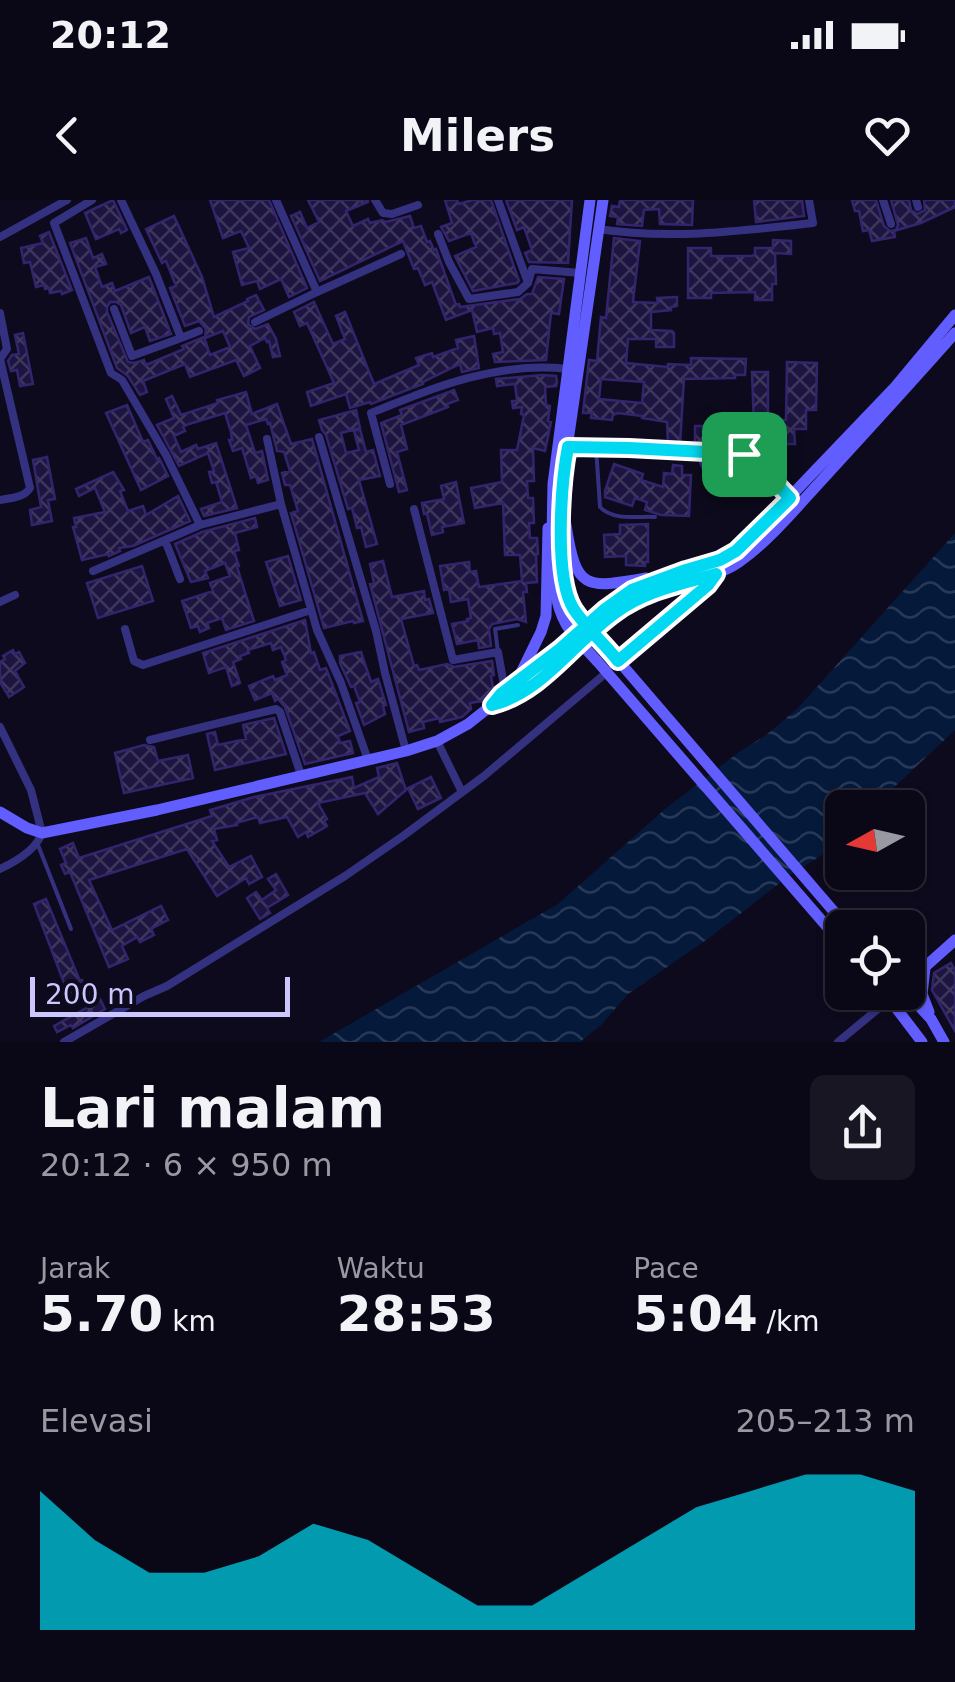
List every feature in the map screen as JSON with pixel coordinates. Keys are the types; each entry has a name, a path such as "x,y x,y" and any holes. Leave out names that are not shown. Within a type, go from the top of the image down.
{"main road":[{"path":"511,687 546,616 547,532 568,447 592,228 590,200"},
{"path":"602,200 580,273 568,368 556,498 554,580 559,607 574,635 825,925"},
{"path":"492,705 506,702 529,687 627,604 743,560 791,500 955,316"},
{"path":"791,500 955,333"},
{"path":"556,498 575,565 586,580 602,584 721,568"},
{"path":"557,536 574,609 832,910"},
{"path":"614,656 708,585 721,568"},
{"path":"0,812 40,838 438,745 632,590 686,570"},
{"path":"925,968 955,940"},
{"path":"925,1002 944,1042"},
{"path":"898,1010 922,1042"},
{"path":"923,1010 932,1020"}],"street":[{"path":"0,238 66,200"},
{"path":"92,200 54,223 111,373 122,380 200,525"},
{"path":"122,200 181,338"},
{"path":"276,200 316,292"},
{"path":"376,200 383,212 392,214 418,205"},
{"path":"498,200 528,283"},
{"path":"592,228 662,235 813,223 808,200"},
{"path":"884,200 891,224"},
{"path":"438,234 448,262 469,298 518,292 528,283 532,269 580,273"},
{"path":"255,322 401,254"},
{"path":"114,310 132,356 200,331"},
{"path":"0,313 7,349 0,359 30,488 22,496 0,500"},
{"path":"390,484 371,413 462,378 521,367 568,368"},
{"path":"319,437 376,631 406,751"},
{"path":"267,439 281,504 320,640 347,697 368,760"},
{"path":"93,571 200,525 281,504"},
{"path":"414,509 453,660 498,652 511,687"},
{"path":"164,540 180,579"},
{"path":"0,602 14,596"},
{"path":"125,629 134,661 143,665 311,610"},
{"path":"64,1042 168,986 346,876 462,792 606,673"},
{"path":"150,740 276,709 302,775"},
{"path":"0,727 31,790 40,838 12,863 0,868"},
{"path":"438,745 462,792"},
{"path":"838,1042 872,1010"}],"lane":[{"path":"568,447 744,454 791,500"},
{"path":"596,447 602,510 612,516 655,517"},
{"path":"698,453 702,468 720,484 746,482 766,473"},
{"path":"498,652 496,629 518,625"},
{"path":"40,838 71,929"}],"water":[{"path":"955,533 955,730 891,790 825,790 822,855 628,994 580,1042 319,1042 558,904 664,810 798,708"}],"building":[{"path":"113,200 127,230 121,233 119,229 96,239 85,213"},
{"path":"210,200 269,200 307,288 289,297 281,279 260,289 257,281 242,285 233,252 249,248 241,231 223,238"},
{"path":"308,200 368,200 346,211 353,226 368,219 370,223 386,222 410,216 414,228 421,226 427,242 436,249 460,307 520,299 532,294 538,277 564,279 559,314 551,313 546,360 495,362 493,354 503,352 500,333 494,334 493,328 477,332 472,310 446,320 432,282 425,285 403,241 320,281 291,216 300,212 307,228 319,222"},
{"path":"445,200 457,200 459,204 491,200 517,283 473,291 455,256 476,247 471,233 449,241 441,227 452,223"},
{"path":"506,200 572,200 568,263 529,262 525,253 532,250 524,227 517,230"},
{"path":"620,200 693,200 692,225 660,224 659,209 644,210 642,226 617,224 618,217 610,216 612,206 619,207"},
{"path":"754,200 802,200 804,216 756,222"},
{"path":"852,200 876,200 884,226 890,231 898,225 891,200 909,200 911,210 917,214 925,210 924,200 955,200 955,207 894,231 895,237 872,241 869,230 863,231"},
{"path":"174,216 202,277 214,317 256,295 264,310 249,317 248,324 255,329 268,324 280,356 273,357 265,338 250,346 260,368 244,376 236,360 190,377 185,364 143,381 147,392 140,395 128,376 117,368 70,243 86,238 93,258 102,254 106,264 95,267 102,287 112,283 115,291 149,277 171,334 150,341 145,327 131,333 121,305 110,302 107,312 128,362 144,360 146,365 204,337 210,355 230,347 223,331 205,338 206,329 199,321 185,326 170,288 176,286 166,261 162,263 146,229"},
{"path":"49,232 72,290 62,294 50,293 44,285 36,287 30,262 24,263 21,248 43,243 40,236"},
{"path":"614,238 640,241 633,302 658,303 657,298 677,297 677,306 671,310 651,312 651,330 672,331 674,347 656,347 656,339 628,339 626,363 668,367 691,365 691,358 746,359 745,375 684,379 680,444 668,444 667,422 618,413 612,420 591,418 592,413 583,413 589,360 597,361 601,317 606,318","holes":["601,379 644,382 642,403 599,399"]},
{"path":"773,240 791,241 791,254 775,253 772,300 755,300 755,292 688,298 688,248 711,248 711,256 752,256 755,248 773,248"},
{"path":"314,302 333,344 345,339 336,316 345,312 374,384 419,365 416,358 458,348 456,340 474,336 479,368 462,372 460,364 423,384 371,404 350,408 346,394 311,406 307,392 334,383 307,323 300,326 294,312"},
{"path":"23,333 33,384 20,386 17,370 11,371 8,361 19,354 15,335"},
{"path":"787,362 817,363 816,410 806,410 806,429 794,429 795,444 780,444 780,437 747,437 747,445 695,445 695,426 754,426 752,372 768,372 768,420 786,420"},
{"path":"556,376 557,382 556,386 545,387 551,422 545,451 533,448 534,481 527,481 528,498 533,498 530,538 537,538 538,554 537,582 526,583 527,592 523,592 526,622 517,619 492,624 491,646 479,648 478,640 457,644 452,624 471,618 468,599 451,602 449,589 444,590 440,566 469,562 470,572 476,571 479,587 522,581 520,555 505,555 503,503 475,508 471,488 502,482 501,450 517,450 522,407 513,408 512,401 517,401 515,384 497,386 496,379"},
{"path":"454,390 458,400 447,404 448,407 401,425 407,449 397,452 407,490 399,492 381,423 402,415 400,410"},
{"path":"246,392 252,414 277,404 291,444 312,439 363,621 324,628 291,513 298,511 282,473 290,471 284,452 277,451 266,419 246,425 255,453 262,451 268,480 258,483 256,476 251,478 242,448 233,451 225,413 189,424 174,436 181,452 196,445 198,449 216,443 237,508 204,516 201,509 222,502 216,482 212,483 209,472 214,471 208,453 179,466 157,425 174,418 166,399 172,396 181,415"},
{"path":"127,405 143,442 148,440 168,476 141,490 106,413"},
{"path":"356,410 360,428 341,433 346,453 359,450 354,431 360,429 366,452 373,450 380,476 359,480 377,544 366,547 352,508 348,509 319,420"},
{"path":"47,457 55,499 48,500 52,521 32,525 30,510 41,507 33,460"},
{"path":"614,464 643,474 641,480 663,487 664,473 672,474 673,465 682,466 682,475 691,475 689,516 645,510 647,502 635,498 632,506 605,497"},
{"path":"113,472 124,490 120,491 128,511 143,506 146,515 178,496 190,521 133,546 119,548 109,556 82,560 74,518 105,512 95,488 79,496 76,489"},
{"path":"456,482 464,523 442,527 443,532 432,535 422,503 444,499 441,486"},
{"path":"255,518 257,527 235,533 239,550 234,551 254,621 226,630 222,618 207,623 209,628 200,632 198,626 191,628 182,601 213,591 210,583 230,576 225,563 205,571 208,578 191,582 175,544 202,532"},
{"path":"648,524 645,566 626,565 626,556 605,557 604,535 620,534 620,525"},
{"path":"288,556 301,600 280,606 266,562"},
{"path":"383,561 392,597 424,591 425,600 429,599 433,613 401,619 414,666 419,670 492,661 493,688 482,701 470,703 471,709 462,717 423,722 424,728 409,732 370,584 374,583 370,564"},
{"path":"142,566 153,601 98,618 87,583"},
{"path":"305,620 311,653 314,652 320,670 326,668 350,731 338,736 340,743 350,741 353,753 305,764 285,707 278,699 275,701 272,693 255,700 249,686 287,675 281,647 273,650 271,643 240,656 233,662 240,683 232,686 226,667 209,673 203,653"},
{"path":"13,650 15,654 19,652 25,663 15,671 24,687 9,697 0,682 0,662"},
{"path":"361,652 371,682 378,679 386,705 385,714 364,725 354,686 351,687 340,663 340,656"},
{"path":"274,718 286,754 215,770 207,734 215,732 218,745 246,739 243,725"},
{"path":"144,745 154,747 158,761 188,755 193,778 124,793 115,753"},
{"path":"397,763 406,790 378,814 365,793 318,803 327,826 308,837 306,832 298,837 287,817 260,823 258,817 214,829 217,840 212,841 229,867 251,856 262,877 249,884 246,878 217,896 187,849 89,880 112,930 161,906 168,920 151,929 154,935 140,942 137,937 122,946 128,959 109,967 70,872 65,874 61,865 66,863 60,849 73,843 79,858 212,816 210,810 254,797 352,777 354,788 379,777 377,768"},
{"path":"431,777 441,798 418,809 408,788"},
{"path":"276,874 288,895 267,908 270,913 260,919 247,898 256,892 262,900 276,890 268,879"},
{"path":"46,899 80,981 93,1000 99,997 105,1009 73,1028 71,1025 57,1032 54,1026 88,1007 81,993 68,1000 63,990 66,988 34,904"},
{"path":"951,963 955,970 955,1031 932,990 934,973"}],"route":[{"path":"744,454 568,447 561,497 564,577 569,600 584,622 594,632 618,661 714,580 716,574 682,582 627,604 602,623 570,654 529,687 506,702 492,705 501,694 560,649 604,610 632,590 720,560 751,538 790,498 744,454"}]}
